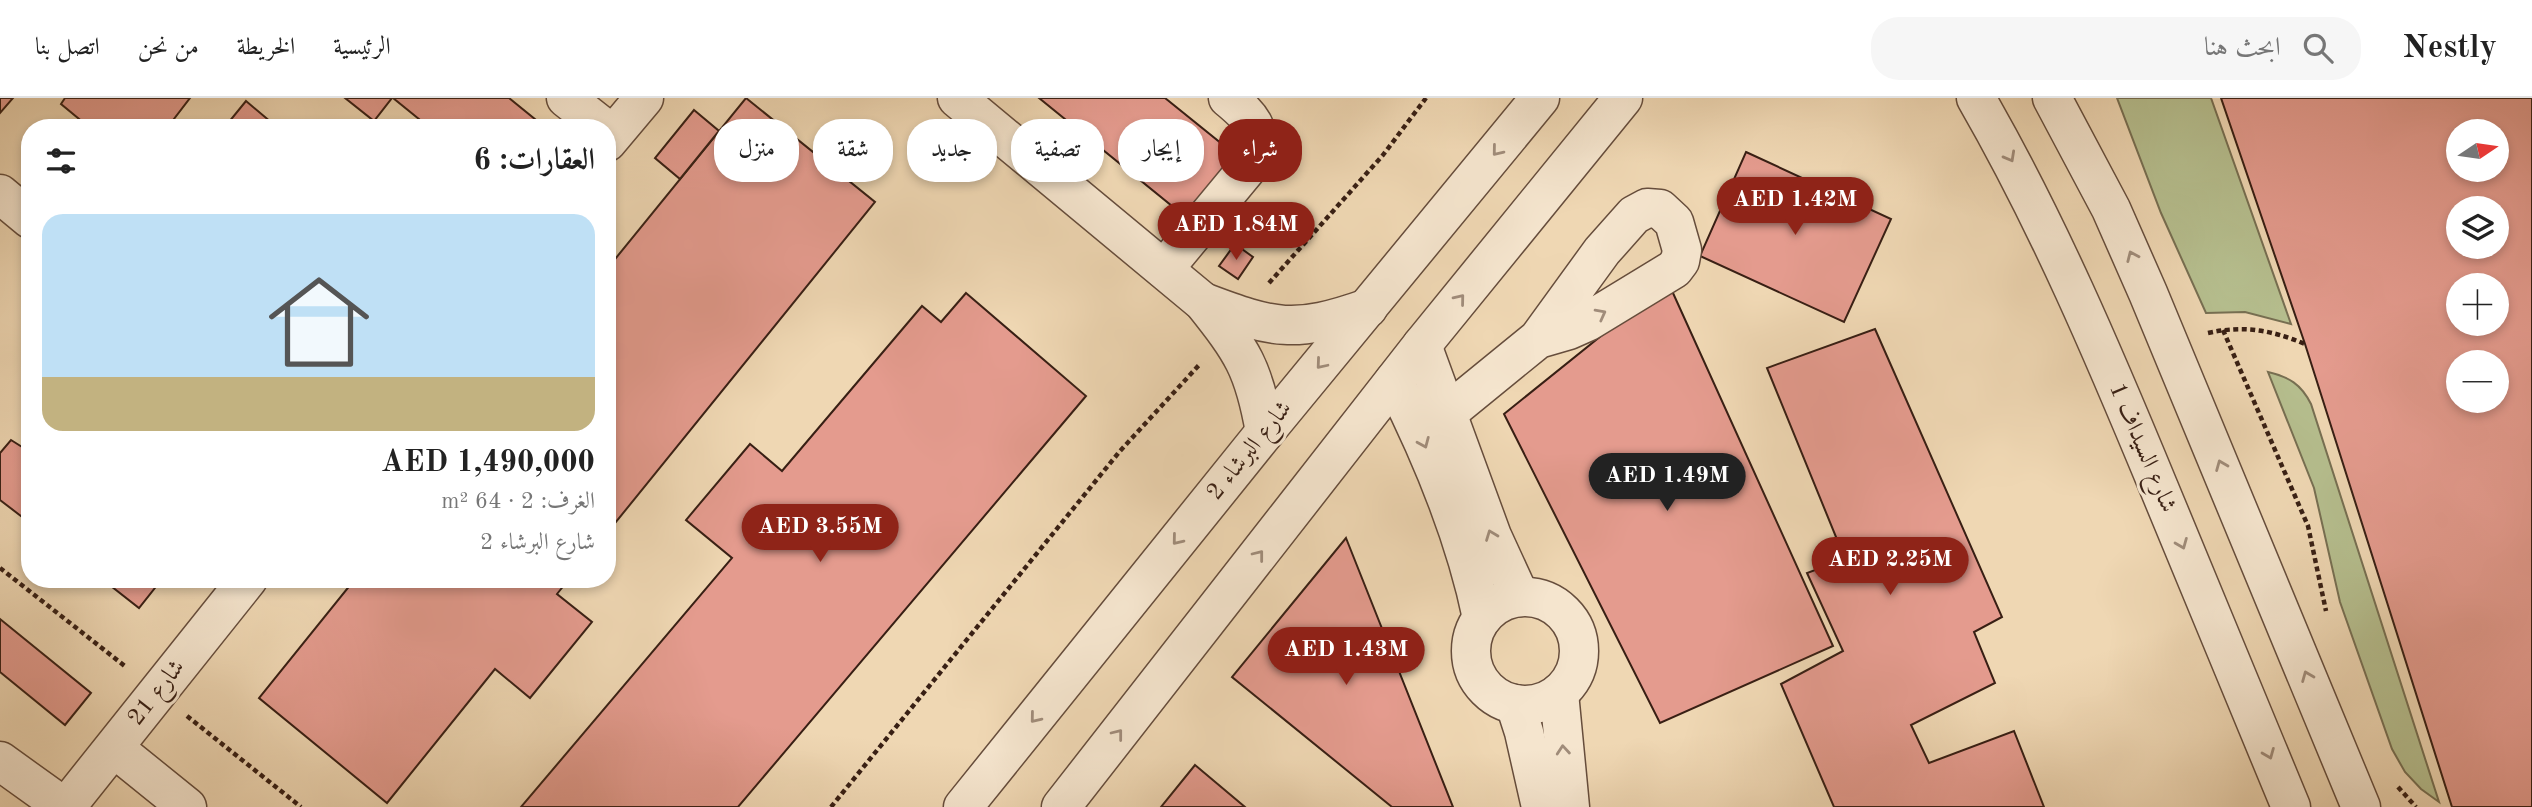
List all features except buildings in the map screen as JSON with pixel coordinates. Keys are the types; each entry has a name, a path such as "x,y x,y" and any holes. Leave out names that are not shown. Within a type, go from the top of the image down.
{"street":[{"path":"566,98 590,119"},
{"path":"616,126 644,98"},
{"path":"957,98 1234,325 1254,380 1265,432"},
{"path":"1164,269 1255,159 1258,134 1253,122 1228,98"},
{"name":"شارع البرشاء 2","path":"963,807 1265,432 1540,98"},
{"path":"1061,807 1422,345 1623,98"},
{"name":"شارع السيداف 1","path":"1976,98 2051,238 2130,418 2291,807"},
{"path":"2052,98 2110,209 2369,796"},
{"path":"0,194 21,212"},
{"path":"1234,325 1314,325 1368,308"},
{"path":"1446,414 1538,339"},
{"path":"1422,345 1500,556 1520,597"},
{"path":"1394,381 1449,503 1476,588 1482,618"},
{"name":"شارع 21","path":"65,807 240,588"},
{"path":"1520,597 1550,603 1562,611 1572,623 1577,638 1576,668 1569,682 1559,693 1538,703 1515,704 1494,694 1478,677 1472,663 1474,632 1482,618 1498,603 1520,597"},
{"path":"1559,693 1570,807"},
{"path":"1515,704 1541,807"},
{"path":"114,748 187,807"},
{"path":"0,761 65,807"}],"path":[{"path":"831,807 1120,451 1383,155 1426,98"},
{"path":"2169,342 2242,328 2262,330 2305,344"},
{"path":"2223,330 2308,526 2329,620"},
{"path":"2369,796 2416,807"}],"green space":[{"path":"2117,98 2211,98 2291,324 2245,312 2206,313 2161,213"},
{"path":"2268,372 2294,382 2311,404 2439,802 2421,789 2405,772 2392,749 2340,602 2314,488"}]}
